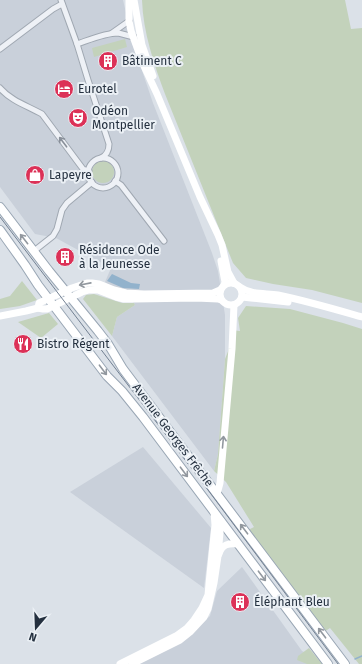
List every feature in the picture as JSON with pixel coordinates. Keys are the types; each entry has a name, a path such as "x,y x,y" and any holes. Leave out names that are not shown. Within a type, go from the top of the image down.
{"main road":[{"name":"Avenue Georges Frêche","path":"0,207 48,271 66,291 108,344 123,369 345,664"},
{"name":"Avenue Georges Frêche","path":"0,230 54,306 107,376 122,391 143,417 328,664"},
{"path":"214,512 224,503"},
{"path":"221,521 231,512"}],"street":[{"path":"129,0 129,21 131,31 137,35 142,53 147,60"},
{"path":"134,0 140,38 153,76 157,94"},
{"path":"0,49 61,2 77,44 109,144 107,154 92,163 89,171 92,182 98,186 105,187 116,181 118,173 116,165 110,159 101,158"},
{"path":"0,316 38,308 47,309 89,290 98,290 124,299 218,299 227,304 234,305 239,302 242,297 242,290 231,279 218,235 200,197 143,64 134,33 137,20"},
{"path":"110,34 129,21"},
{"path":"77,44 110,34 134,33"},
{"path":"0,88 10,98 42,114 83,169 89,171"},
{"path":"116,181 121,184 164,241"},
{"path":"34,251 53,236 57,229 62,210 67,203 92,182"},
{"path":"211,222 221,256 224,282 220,297 221,300"},
{"path":"38,308 39,303 81,284 92,283 114,290 144,294 213,292 230,283 255,293 277,295 362,317"},
{"path":"242,297 285,301 328,308"},
{"path":"217,494 220,483 232,349 234,305"},
{"path":"120,664 176,636 187,628 202,608 209,589 214,541 214,512"},
{"path":"132,664 180,640 204,617 212,597 221,521"},
{"path":"218,556 219,551 225,545 229,543 238,544"}],"shaded area":[{"path":"0,0 123,0 134,47 153,103 218,271 225,315 225,359 218,454 214,471 112,336 117,317 135,305 105,282 111,268 56,238 35,234 0,187"},
{"path":"143,447 211,528 204,588 70,492"},
{"path":"242,567 302,651 317,659 321,664 136,664 183,640 210,616 217,591"}],"green space":[{"path":"142,0 345,0 351,29 362,28 362,303 312,290 246,278 233,263 157,71 144,24"},
{"path":"125,39 127,47 94,57 92,48"},
{"path":"103,161 111,164 114,172 111,180 103,183 95,180 92,172 95,164"},
{"path":"22,281 37,300 20,306 0,309 0,299 10,296"},
{"path":"94,294 122,303 134,303 135,305 117,317 112,336 83,299 86,295"},
{"path":"246,306 290,309 362,329 362,664 359,664 330,628 324,632 248,530 254,527 226,482 214,471 218,454 225,359 229,349 231,330 240,331 238,318"},
{"path":"49,313 58,324 41,338 18,322"},
{"path":"309,648 322,664 307,664 297,660 298,656"}],"water":[{"path":"112,274 131,283 140,284 139,289 123,288 107,281"}],"waterway":[{"path":"355,659 362,656"}],"tram line":[{"path":"0,217 208,490 338,664"}],"place":[{"name":"Bâtiment C","path":"108,61"},
{"name":"Eurotel","path":"64,89"},
{"name":"Odéon Montpellier","path":"78,118"},
{"name":"Lapeyre","path":"35,175"},
{"name":"Résidence Ode à la Jeunesse","path":"65,257"},
{"name":"Bistro Régent","path":"23,344"},
{"name":"Éléphant Bleu","path":"240,602"}]}
